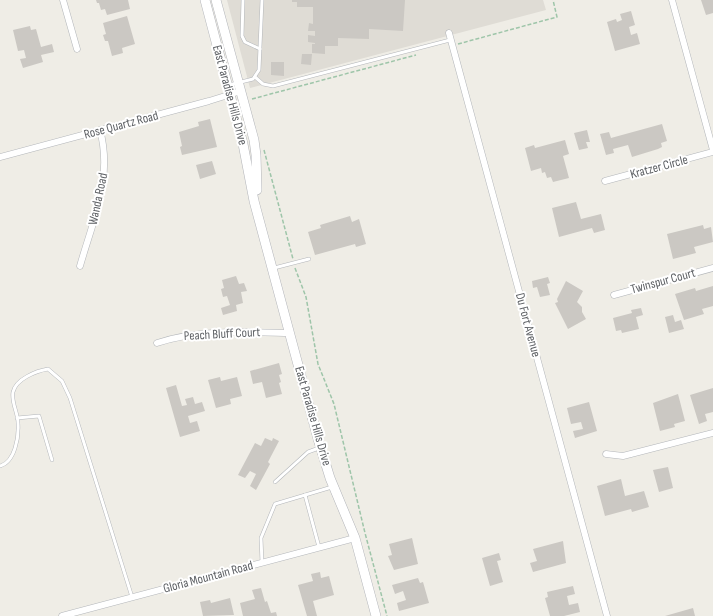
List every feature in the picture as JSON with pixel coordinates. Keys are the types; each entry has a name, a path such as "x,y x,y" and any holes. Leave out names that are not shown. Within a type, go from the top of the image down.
{"main road":[{"name":"East Paradise Hills Drive","path":"204,0 246,156 258,214 272,268 321,448 334,487 354,538 376,616"},
{"name":"East Paradise Hills Drive","path":"216,0 255,149 258,214"}],"street":[{"path":"64,0 77,49"},
{"path":"672,0 713,151"},
{"name":"Du Fort Avenue","path":"450,36 607,616"},
{"name":"Rose Quartz Road","path":"0,157 100,130 239,87"},
{"name":"Wanda Road","path":"80,266 104,183 104,150 100,130"},
{"name":"Kratzer Circle","path":"605,181 713,151"},
{"name":"Twinspur Court","path":"614,295 713,268"},
{"name":"Peach Bluff Court","path":"157,343 176,336 290,332"},
{"path":"606,454 623,456 713,433"},
{"name":"Gloria Mountain Road","path":"62,616 354,538"}],"lane":[{"path":"243,0 242,36 246,42 260,49"},
{"path":"239,87 255,77 259,70 262,0"},
{"path":"255,77 263,84 273,86 450,36"},
{"path":"272,268 309,259"},
{"path":"0,466 5,465 13,454 18,436 13,392 19,382 38,370 48,369 62,381 70,398 132,597"},
{"path":"17,418 39,416 52,460"},
{"path":"275,482 308,452 321,448"},
{"path":"262,563 261,538 273,507 277,503 334,487"},
{"path":"305,495 319,547"}],"path":[{"path":"263,145 297,277 306,297 318,364 336,411 365,533 388,616"}],"shaded area":[{"path":"227,0 543,0 546,10 250,88"}],"building":[{"path":"96,0 128,0 130,9 107,15 105,9 101,10 99,3 97,3"},
{"path":"292,0 405,0 403,31 369,29 369,39 338,38 338,46 325,46 325,54 312,53 312,44 315,43 308,42 308,35 315,36 315,31 308,31 309,23 313,24 313,7 297,7 297,2 292,2"},
{"path":"701,0 713,0 713,13 706,15"},
{"path":"631,11 635,25 629,27 631,35 637,33 640,44 615,51 607,22 616,19 617,22 622,20 620,14"},
{"path":"127,16 135,44 122,48 123,53 112,56 108,41 105,41 103,35 106,34 103,23"},
{"path":"30,26 31,30 36,29 41,47 52,44 54,52 41,55 43,62 23,68 20,59 26,58 24,50 18,51 13,30"},
{"path":"302,54 312,54 311,65 301,64"},
{"path":"271,62 284,62 284,76 271,75"},
{"path":"210,119 217,147 182,155 179,132 199,126 198,122"},
{"path":"662,124 667,141 661,143 662,147 632,157 628,145 613,149 614,153 606,155 600,134 609,132 611,138"},
{"path":"587,130 590,142 586,142 588,148 579,150 574,133"},
{"path":"565,140 569,154 563,156 569,178 553,182 551,177 547,178 545,172 542,173 541,168 531,171 525,148 534,145 535,148"},
{"path":"212,161 216,174 200,179 196,165"},
{"path":"576,202 581,219 601,214 605,230 594,233 592,228 559,237 552,208"},
{"path":"350,216 352,222 359,219 366,244 356,247 355,244 315,255 308,232 321,228 320,225"},
{"path":"703,225 704,229 711,227 713,242 694,247 696,253 673,259 667,234"},
{"path":"236,276 239,284 244,283 247,291 241,292 243,303 236,305 237,311 223,315 221,308 230,305 227,296 223,297 221,289 224,288 222,280"},
{"path":"548,277 550,283 547,284 550,295 540,297 537,287 533,288 532,281"},
{"path":"566,281 583,291 577,302 582,307 582,312 586,319 568,329 555,303 558,302 557,299"},
{"path":"713,286 713,306 702,309 704,314 684,320 675,294 695,288 696,291"},
{"path":"641,308 643,315 636,317 639,329 622,333 621,330 616,331 613,318 632,313 631,310"},
{"path":"673,315 675,322 681,320 684,329 669,333 665,317"},
{"path":"279,363 282,374 279,375 281,382 279,383 282,394 266,398 262,382 253,384 250,371"},
{"path":"220,377 221,381 237,377 242,396 230,399 231,404 216,408 208,380"},
{"path":"176,385 182,406 187,405 185,399 193,397 195,404 202,402 205,411 188,416 190,423 197,421 200,431 180,437 166,388"},
{"path":"713,388 713,412 705,414 707,421 699,424 690,395"},
{"path":"678,394 685,421 674,424 675,427 660,431 653,403"},
{"path":"589,402 597,431 575,438 573,431 583,429 581,422 571,424 567,408"},
{"path":"265,438 272,441 273,438 279,441 268,462 270,464 256,490 250,486 256,474 250,471 245,478 238,475 255,443 261,446"},
{"path":"668,467 673,488 659,492 653,470"},
{"path":"621,479 625,496 644,491 649,507 632,512 631,509 605,516 597,486"},
{"path":"412,538 418,564 394,570 388,556 392,555 389,544"},
{"path":"563,541 566,563 533,572 530,563 537,561 533,549"},
{"path":"499,553 501,560 497,561 503,582 490,586 482,558"},
{"path":"320,572 321,578 329,576 334,595 313,601 317,616 307,616 298,585 313,581 311,574"},
{"path":"418,578 420,583 423,582 429,603 399,611 397,603 406,600 403,591 395,594 392,585"},
{"path":"573,586 575,594 567,596 569,605 578,603 580,612 564,616 550,616 545,598 548,597 547,592"},
{"path":"261,588 265,602 267,601 271,613 276,612 277,616 243,616 240,603 255,599 252,590"},
{"path":"230,598 234,615 203,616 200,602 210,600 211,603"},
{"path":"693,608 695,616 665,616"}]}
